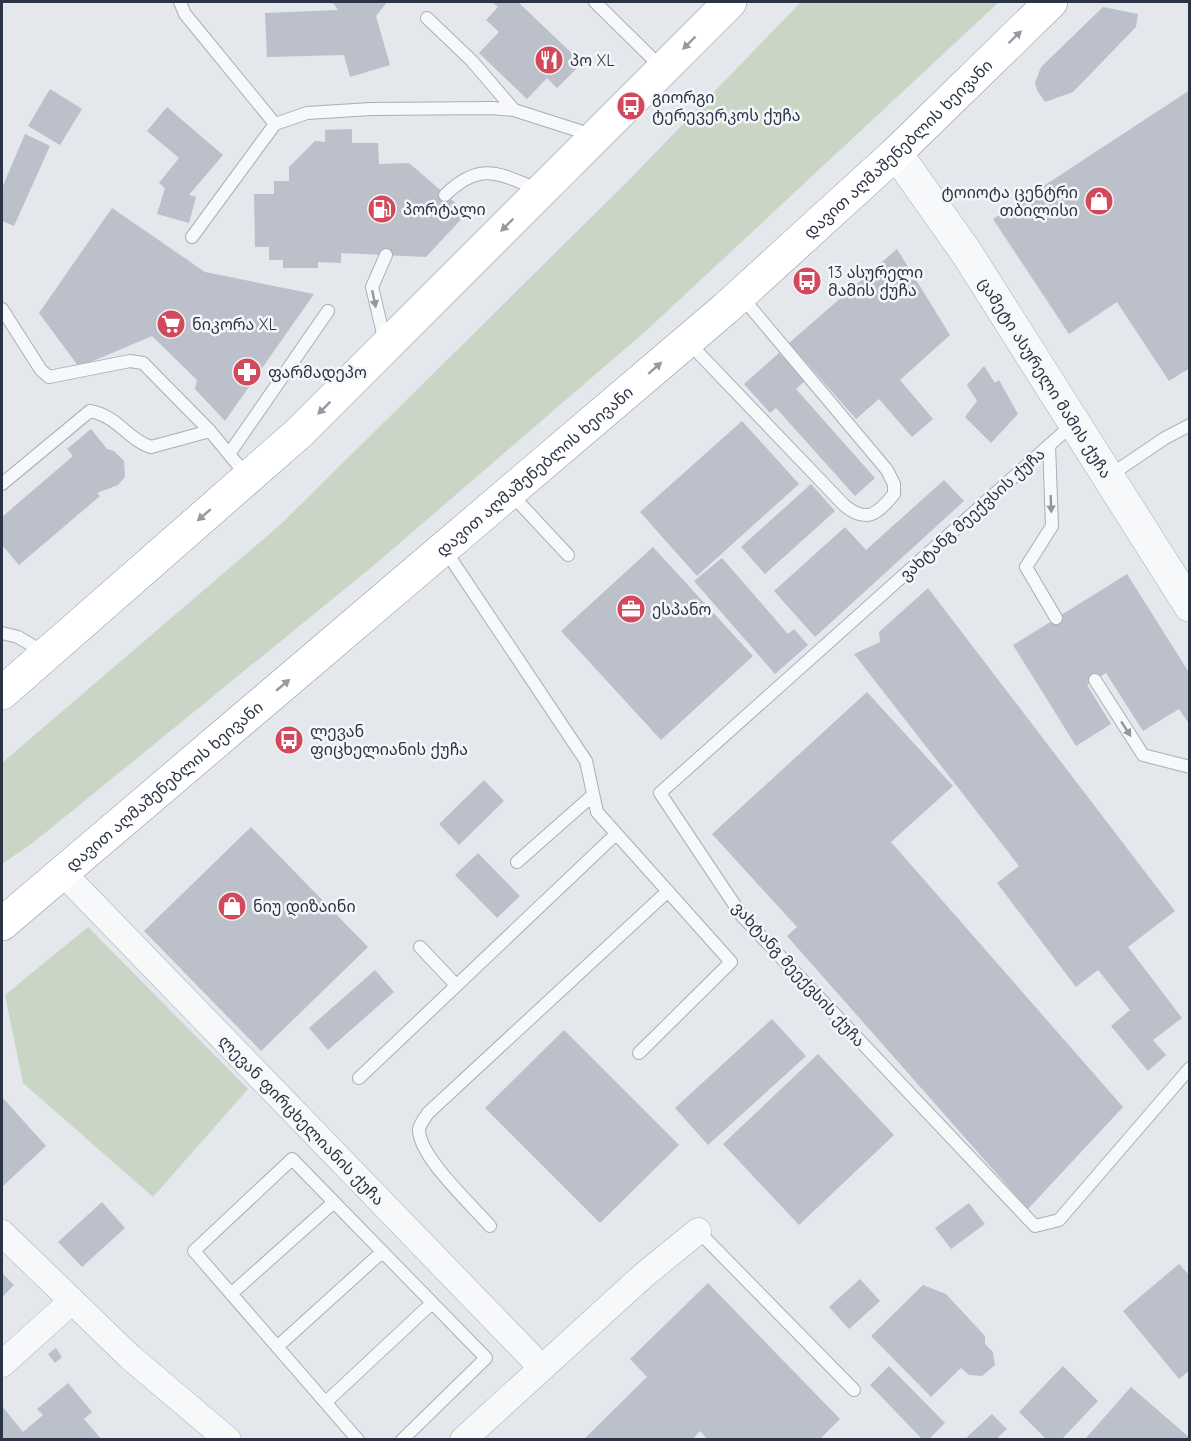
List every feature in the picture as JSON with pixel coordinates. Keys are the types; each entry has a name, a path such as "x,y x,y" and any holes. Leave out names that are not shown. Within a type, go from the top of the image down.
{"highway":[{"path":"2,693 46,654 238,465 300,432 730,2"},
{"name":"დავით აღმაშენებლის ხეივანი","path":"7,915 62,872 445,549 740,295 896,153 1051,2"}],"street":[{"name":"ცამეტი ასურელი მამის ქუჩა","path":"896,153 966,252 1190,606"},
{"name":"ლევან ფირცხელიანის ქუჩა","path":"62,872 541,1367"},
{"path":"463,1440 644,1275 698,1231"},
{"path":"2,1233 130,1357 228,1440"},
{"path":"2,1364 72,1301"}],"lane":[{"path":"180,2 185,14 275,124"},
{"path":"595,2 663,69"},
{"path":"427,18 472,61 514,110"},
{"path":"192,237 275,124 307,113 350,110 514,110 596,136"},
{"path":"445,195 462,179 493,171 542,190"},
{"path":"386,255 372,287 387,345"},
{"path":"687,341 850,510 864,517 874,514 889,501 894,494 894,484 887,471 740,295"},
{"path":"2,309 41,370 49,377 130,361 142,363 210,431 238,465 328,311"},
{"path":"2,484 90,411 114,420 143,444 151,447 210,431"},
{"name":"ვახტანგ მეექვსის ქუჩა","path":"1075,422 660,793 742,916 1035,1226 1059,1220 1190,1068"},
{"path":"1108,477 1165,438 1190,425"},
{"path":"1049,445 1052,526 1026,567 1056,618"},
{"path":"510,493 568,555"},
{"path":"445,549 586,761 597,812 615,835 731,962 639,1053"},
{"path":"2,633 18,637 46,654"},
{"path":"1095,680 1143,755 1190,767"},
{"path":"517,862 593,795"},
{"path":"359,1078 615,835"},
{"path":"490,1226 435,1163 422,1144 419,1127 428,1113 668,891"},
{"path":"420,947 456,985"},
{"path":"358,1440 194,1251 292,1159 486,1358 402,1440"},
{"path":"231,1294 334,1202"},
{"path":"698,1231 854,1390"},
{"path":"277,1347 382,1252"},
{"path":"326,1402 432,1303"}],"green space":[{"path":"801,2 999,2 647,330 373,566 34,842 2,864 2,763 280,525 629,180"},
{"path":"88,927 248,1089 153,1197 23,1083 5,995"}],"building":[{"path":"327,2 387,2 376,16 390,65 350,77 344,55 267,57 265,13 338,10 334,4"},
{"path":"492,2 518,2 582,63 557,88 547,78 527,99 479,53 499,32 486,20 498,7"},
{"path":"1103,7 1138,14 1136,27 1073,92 1045,102 1035,83 1041,67"},
{"path":"50,89 82,109 60,145 28,126"},
{"path":"1190,90 1190,368 1169,381 1117,302 1069,334 993,219"},
{"path":"167,107 223,155 189,195 196,197 189,223 157,214 165,188 159,183 179,158 147,131"},
{"path":"352,129 352,143 378,143 379,164 409,163 467,213 426,257 341,253 341,263 318,262 318,268 283,268 283,260 269,260 269,247 255,247 254,194 274,194 274,181 289,181 289,167 315,141 325,142 325,130"},
{"path":"25,134 50,146 14,226 2,221 2,188"},
{"name":"ნიკორა XL","path":"112,208 205,272 314,294 225,421 195,389 197,380 152,336 79,367 39,313"},
{"path":"897,249 950,335 900,380 933,419 912,437 879,399 856,419 789,343"},
{"path":"779,353 805,381 796,389 875,478 855,496 776,408 770,413 744,384"},
{"path":"984,366 995,383 999,380 1018,414 991,443 965,417 977,401 967,385"},
{"path":"742,421 799,484 697,576 640,512"},
{"path":"91,429 107,449 114,451 124,461 125,477 118,485 97,493 100,496 19,565 2,545 2,517 73,456 67,449"},
{"path":"944,480 964,501 815,637 774,591 845,527 866,550"},
{"path":"811,484 835,511 765,574 741,547"},
{"path":"653,547 753,656 661,740 561,631"},
{"path":"722,558 788,634 794,629 808,645 775,674 694,581"},
{"path":"1127,574 1190,674 1190,725 1179,709 1143,731 1106,673 1087,685 1111,724 1076,746 1013,645"},
{"path":"928,588 1175,911 1128,947 1182,1018 1153,1040 1166,1055 1148,1071 1111,1026 1130,1010 1098,970 1076,987 997,883 1019,866 854,654 880,642 879,632"},
{"path":"867,692 953,786 891,842 1123,1107 1028,1209 787,936 797,927 712,834"},
{"path":"484,780 504,801 459,845 439,824"},
{"path":"251,827 368,947 261,1051 144,931"},
{"path":"478,853 520,896 497,918 455,875"},
{"path":"375,970 394,992 328,1050 309,1028"},
{"path":"772,1019 806,1056 708,1145 675,1108"},
{"path":"564,1030 679,1145 600,1223 485,1108"},
{"path":"818,1054 894,1135 799,1225 723,1144"},
{"path":"2,1097 46,1146 2,1187"},
{"path":"102,1202 125,1228 82,1267 58,1242"},
{"path":"969,1203 985,1224 951,1249 935,1228"},
{"path":"1179,1264 1190,1276 1190,1370 1179,1379 1123,1311"},
{"path":"2,1273 14,1285 2,1297"},
{"path":"860,1279 880,1301 849,1329 829,1307"},
{"path":"708,1283 840,1419 819,1440 708,1440 700,1431 692,1440 583,1440 647,1377 630,1359"},
{"path":"923,1285 946,1294 985,1336 985,1344 993,1352 995,1365 982,1376 969,1375 961,1368 931,1397 871,1336"},
{"path":"56,1348 62,1357 55,1363 48,1354"},
{"path":"889,1366 945,1423 928,1440 923,1440 870,1385"},
{"path":"1063,1366 1098,1401 1061,1440 1047,1440 1019,1412"},
{"path":"68,1383 92,1412 84,1419 102,1440 2,1440 2,1406 23,1432 43,1415 37,1409"},
{"path":"1131,1387 1190,1438 1190,1440 1086,1438"},
{"path":"992,1414 1007,1429 995,1440 969,1440 967,1437"}],"place":[{"name":"პო XL","path":"549,60"},
{"name":"გიორგი ტერევერკოს ქუჩა","path":"631,106"},
{"name":"ტოიოტა ცენტრი თბილისი","path":"1099,201"},
{"name":"პორტალი","path":"382,209"},
{"name":"13 ასურელი მამის ქუჩა","path":"807,281"},
{"name":"ნიკორა XL","path":"171,324"},
{"name":"ფარმადეპო","path":"247,372"},
{"name":"ესპანო","path":"631,609"},
{"name":"ლევან ფიცხელიანის ქუჩა","path":"289,740"},
{"name":"ნიუ დიზაინი","path":"232,906"}]}
